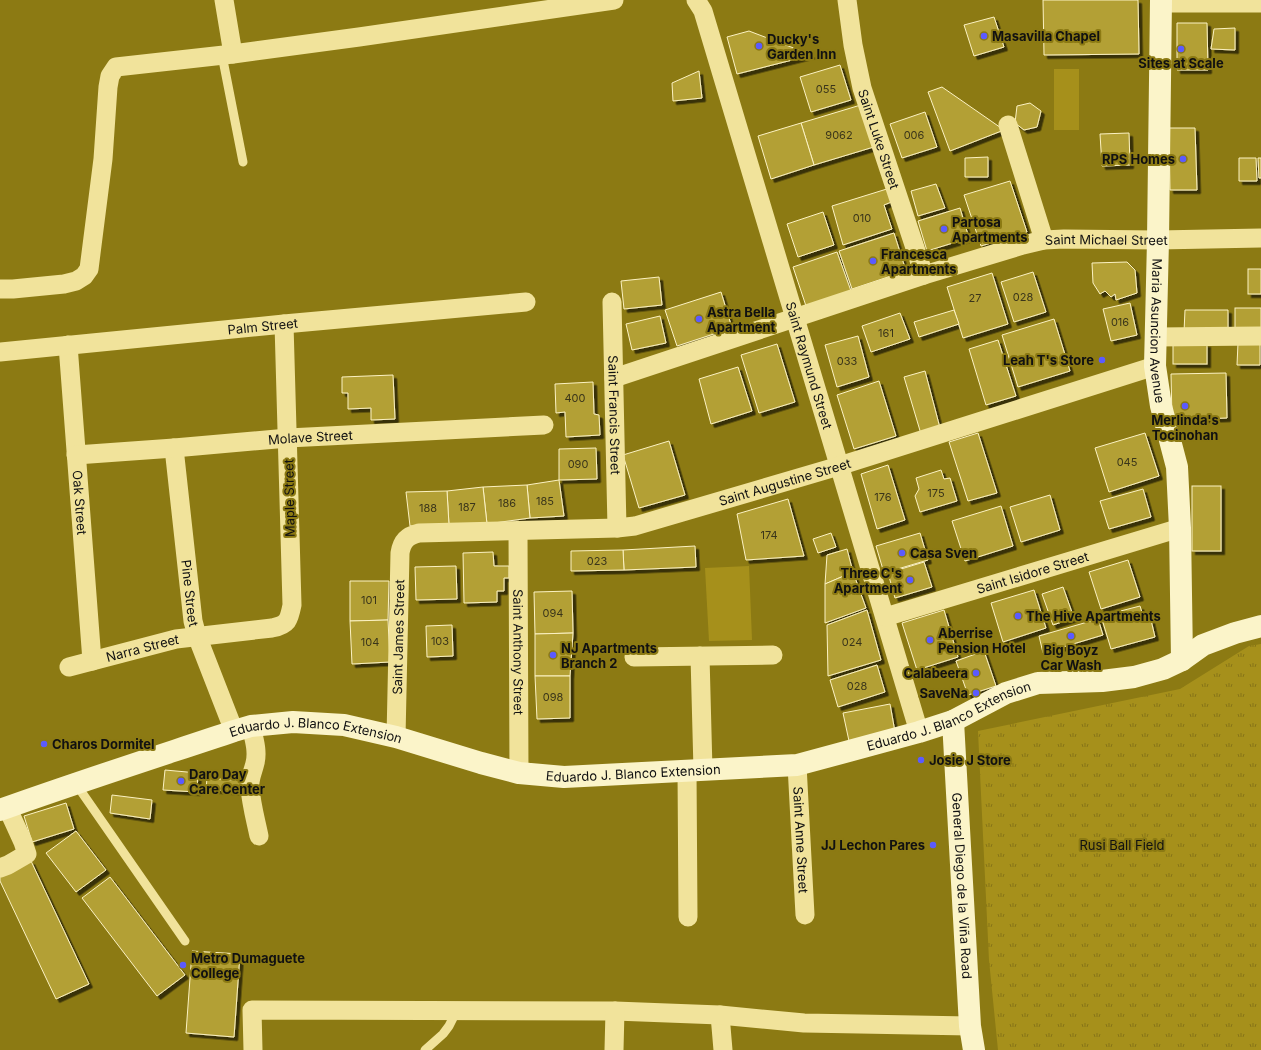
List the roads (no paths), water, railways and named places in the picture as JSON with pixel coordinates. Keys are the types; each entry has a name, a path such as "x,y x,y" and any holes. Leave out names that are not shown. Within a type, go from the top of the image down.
{"main road":[{"name":"Maria Asuncion Avenue","path":"1160,2 1158,240 1155,366 1161,406 1177,467 1180,528 1182,660"},
{"name":"Eduardo J. Blanco Extension","path":"3,809 41,795 243,729 293,722 344,725 396,737 520,773 564,777 797,765 919,732 953,721 1006,693 1038,683 1102,681 1134,677 1163,669 1182,660 1203,645 1235,633 1261,626"},
{"name":"General Diego de la Viña Road","path":"953,721 970,1026 974,1050"}],"street":[{"path":"224,0 228,55"},
{"path":"0,289 64,284 76,281 84,276 89,269 103,159 108,87 110,76 116,67 228,55 614,0"},
{"name":"Saint Raymund Street","path":"696,0 703,11 919,732"},
{"name":"Saint Luke Street","path":"847,0 853,45 862,88 924,275"},
{"path":"1160,2 1261,3"},
{"path":"1008,125 1044,240"},
{"name":"Saint Michael Street","path":"614,378 924,275 1044,240 1261,238"},
{"name":"Palm Street","path":"0,352 526,302"},
{"name":"Saint Francis Street","path":"612,302 617,528"},
{"name":"Maple Street","path":"284,324 292,605 290,615 286,623"},
{"path":"1156,337 1261,336"},
{"name":"Oak Street","path":"68,345 92,661"},
{"name":"Saint Augustine Street","path":"405,539 411,535 419,533 617,528 635,526 839,466 1155,366"},
{"name":"Molave Street","path":"76,455 288,438 544,425"},
{"name":"Pine Street","path":"174,448 190,605 193,621 197,636 243,729 255,745 256,756 250,778 250,788 260,836"},
{"name":"Saint Isidore Street","path":"885,617 1180,528"},
{"name":"Saint Anthony Street","path":"518,531 520,773"},
{"name":"Saint James Street","path":"396,737 400,553 401,546 405,539"},
{"name":"Narra Street","path":"70,667 176,639 272,628 286,623"},
{"path":"634,657 773,655"},
{"path":"688,916 700,656"},
{"name":"Saint Anne Street","path":"797,765 805,915"},
{"path":"0,868 27,854 23,842 3,809"},
{"path":"253,1050 252,1010 615,1011 720,1015 804,1023 970,1026"},
{"path":"614,1050 615,1011"},
{"path":"720,1015 723,1050"}],"lane":[{"path":"228,55 243,162"},
{"path":"76,784 185,941"},
{"path":"425,1050 446,1030 457,1010"}],"place":[{"name":"Masavilla Chapel","path":"984,36"},
{"name":"Ducky's Garden Inn","path":"759,46"},
{"name":"Sites at Scale","path":"1181,49"},
{"name":"RPS Homes","path":"1183,159"},
{"name":"Partosa Apartments","path":"944,229"},
{"name":"Francesca Apartments","path":"873,261"},
{"name":"Astra Bella Apartment","path":"699,319"},
{"name":"Leah T's Store","path":"1102,360"},
{"name":"Merlinda's Tocinohan","path":"1185,406"},
{"name":"Casa Sven","path":"902,553"},
{"name":"Three C's Apartment","path":"910,580"},
{"name":"The Hive Apartments","path":"1018,616"},
{"name":"Big Boyz Car Wash","path":"1071,636"},
{"name":"Aberrise Pension Hotel","path":"930,640"},
{"name":"NJ Apartments Branch 2","path":"553,655"},
{"name":"Calabeera","path":"976,673"},
{"name":"SaveNa","path":"976,693"},
{"name":"Charos Dormitel","path":"44,744"},
{"name":"Josie J Store","path":"921,760"},
{"name":"Daro Day Care Center","path":"181,781"},
{"name":"JJ Lechon Pares","path":"933,845"},
{"name":"Metro Dumaguete College","path":"183,965"}],"park label":[{"name":"Rusi Ball Field","path":"1122,845"}]}
